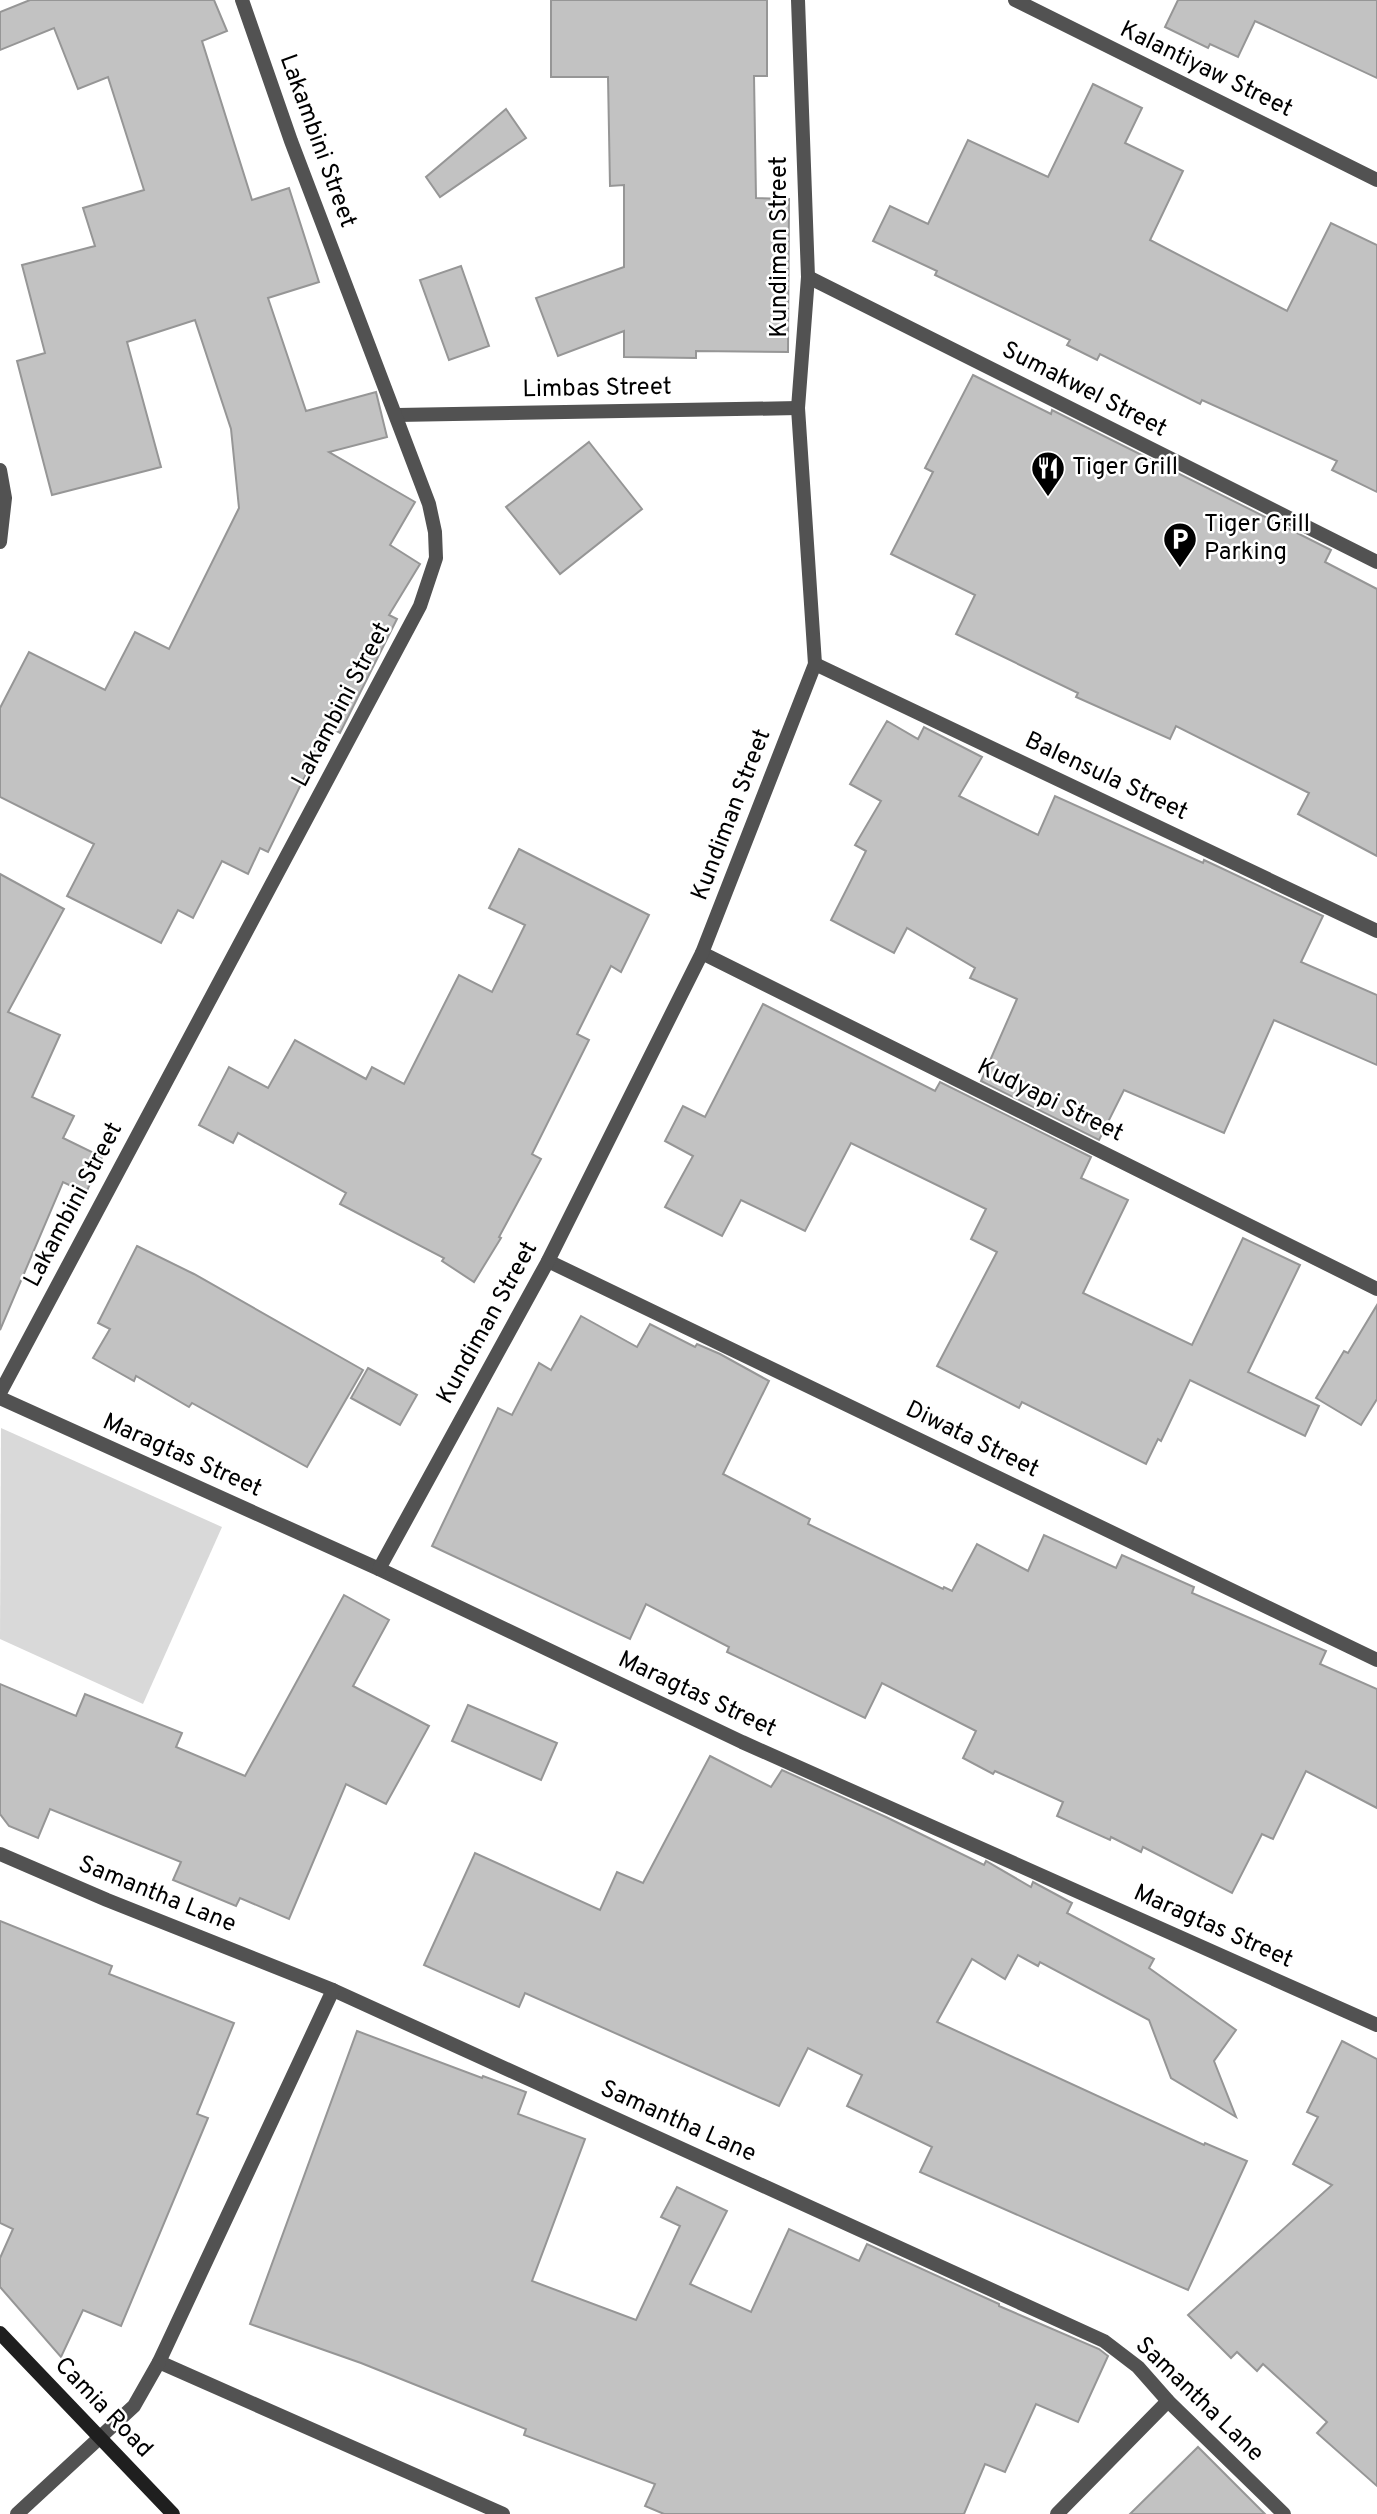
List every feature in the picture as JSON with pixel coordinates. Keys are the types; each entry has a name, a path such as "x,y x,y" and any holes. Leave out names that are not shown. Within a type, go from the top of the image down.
{"street":[{"name":"Lakambini Street","path":"0,1393 421,606 436,558 435,532 429,504 291,141 242,0"},
{"name":"Kundiman Street","path":"379,1569 548,1261 702,953 815,664 798,408 808,277 798,0"},
{"name":"Kalantiyaw Street","path":"1015,0 1377,180"},
{"name":"Sumakwel Street","path":"808,277 1377,562"},
{"name":"Limbas Street","path":"397,415 798,408"},
{"path":"0,470 5,498 0,541"},
{"name":"Balensula Street","path":"815,664 1377,931"},
{"name":"Kudyapi Street","path":"702,953 1377,1289"},
{"name":"Diwata Street","path":"548,1261 1377,1660"},
{"name":"Maragtas Street","path":"0,1398 379,1569 742,1742 1377,2025"},
{"name":"Samantha Lane","path":"0,1854 107,1900 333,1990 1104,2342 1138,2367 1168,2401 1284,2514"},
{"path":"17,2514 134,2406 159,2362 333,1990"},
{"name":"Camia Road","path":"0,2333 173,2514"},
{"path":"159,2362 503,2514"},
{"path":"1057,2514 1168,2401"}],"shaded area":[{"path":"1,1428 222,1527 143,1704 0,1639"}],"building":[{"path":"30,0 214,0 227,31 202,41 252,200 289,188 319,282 268,298 306,411 376,392 387,437 329,452 415,502 390,545 420,564 389,615 397,619 340,733 329,727 268,852 260,848 248,874 222,861 193,918 178,910 161,943 67,896 94,844 0,797 0,708 29,652 105,690 135,632 169,649 239,508 231,429 195,320 127,342 161,467 52,495 17,361 45,353 22,265 95,246 83,208 144,190 108,77 78,89 54,28 0,50 0,12"},
{"path":"551,0 767,0 767,76 754,76 756,198 789,199 788,352 696,351 696,358 624,357 624,331 558,356 536,298 624,267 624,185 610,186 608,77 551,77"},
{"path":"1178,0 1377,0 1377,78 1255,21 1238,57 1210,44 1208,48 1165,27"},
{"path":"1093,84 1142,108 1125,143 1183,171 1150,240 1287,311 1331,223 1377,245 1377,492 1332,470 1337,461 1202,400 1200,404 1100,354 1097,360 1067,345 1070,340 935,275 937,271 873,241 890,206 928,224 968,140 1048,177"},
{"path":"506,109 526,138 440,197 426,177"},
{"path":"461,266 489,346 449,360 420,280"},
{"path":"973,375 1051,414 1052,410 1331,550 1325,562 1377,589 1377,856 1298,814 1309,793 1176,726 1170,739 1076,697 1078,693 956,634 975,595 891,554 933,472 925,468"},
{"path":"589,442 642,509 560,574 506,507"},
{"path":"887,721 918,739 924,727 982,757 959,796 1038,835 1055,796 1203,863 1204,860 1323,916 1301,962 1377,995 1377,1065 1274,1020 1224,1133 1124,1090 1099,1140 981,1081 1017,999 970,978 975,968 907,928 894,953 831,920 866,851 855,845 881,801 850,784"},
{"path":"519,849 649,915 621,972 611,966 577,1034 589,1040 532,1154 541,1159 499,1237 501,1238 474,1282 442,1261 444,1258 340,1204 346,1193 238,1133 233,1143 199,1125 229,1067 268,1088 295,1040 366,1079 372,1067 404,1084 459,975 492,992 525,925 489,908"},
{"path":"0,874 64,909 8,1012 60,1035 32,1097 74,1116 63,1138 102,1157 86,1193 63,1182 0,1330"},
{"path":"763,1004 935,1091 940,1082 1091,1157 1081,1178 1128,1200 1083,1293 1192,1345 1243,1238 1300,1265 1248,1372 1319,1406 1305,1436 1190,1380 1161,1441 1158,1439 1146,1464 1022,1402 1019,1408 937,1366 997,1252 971,1239 986,1209 851,1143 805,1231 741,1200 722,1236 665,1207 693,1156 665,1141 683,1106 705,1117"},
{"path":"137,1246 194,1274 363,1370 307,1467 192,1403 189,1407 136,1376 134,1381 93,1358 110,1329 98,1323"},
{"path":"1377,1305 1377,1399 1361,1425 1316,1398 1344,1351 1348,1353"},
{"path":"581,1316 637,1347 650,1324 695,1347 697,1344 720,1354 769,1381 723,1474 810,1519 808,1524 943,1589 944,1587 952,1591 977,1544 1028,1571 1044,1535 1116,1568 1122,1555 1194,1587 1192,1593 1326,1651 1320,1664 1377,1689 1377,1808 1306,1771 1273,1839 1262,1834 1232,1893 1143,1847 1141,1852 1057,1816 1063,1802 995,1771 993,1774 963,1758 976,1731 882,1683 865,1718 727,1652 729,1647 646,1604 630,1639 432,1546 498,1408 512,1415 539,1363 551,1370"},
{"path":"368,1368 417,1395 400,1425 351,1398"},
{"path":"344,1595 389,1620 353,1686 429,1726 386,1804 346,1784 289,1919 240,1898 236,1906 173,1880 181,1862 50,1809 38,1838 9,1826 0,1814 0,1684 76,1716 85,1694 182,1733 176,1747 245,1776"},
{"path":"468,1705 557,1743 541,1780 452,1741"},
{"path":"710,1756 771,1787 782,1770 984,1865 986,1861 1031,1887 1033,1882 1072,1903 1067,1913 1154,1959 1149,1968 1236,2030 1214,2061 1236,2117 1171,2078 1149,2020 1040,1962 1038,1966 1018,1955 1005,1979 972,1959 937,2022 1204,2145 1205,2143 1247,2161 1188,2290 920,2172 932,2147 847,2106 862,2075 808,2048 779,2106 525,1993 519,2007 424,1965 475,1853 600,1910 617,1872 643,1883"},
{"path":"0,1921 112,1966 109,1974 234,2023 197,2114 208,2118 121,2326 83,2310 61,2357 0,2287 0,2258 13,2229 0,2223"},
{"path":"357,2031 526,2092 518,2114 585,2139 532,2281 636,2320 680,2226 661,2217 677,2187 727,2211 690,2284 751,2312 789,2229 859,2261 867,2244 1099,2349 1108,2356 1078,2422 1036,2404 1005,2472 985,2464 964,2514 664,2514 645,2506 655,2484 524,2435 526,2429 361,2363 250,2324"},
{"path":"1342,2041 1377,2059 1377,2486 1317,2433 1327,2422 1263,2364 1257,2371 1237,2352 1231,2358 1188,2315 1332,2185 1293,2164 1318,2117 1307,2112"},
{"path":"1198,2447 1265,2514 1130,2514"}],"place":[{"name":"Tiger Grill","path":"1048,498"},
{"name":"Tiger Grill Parking","path":"1180,569"}]}
